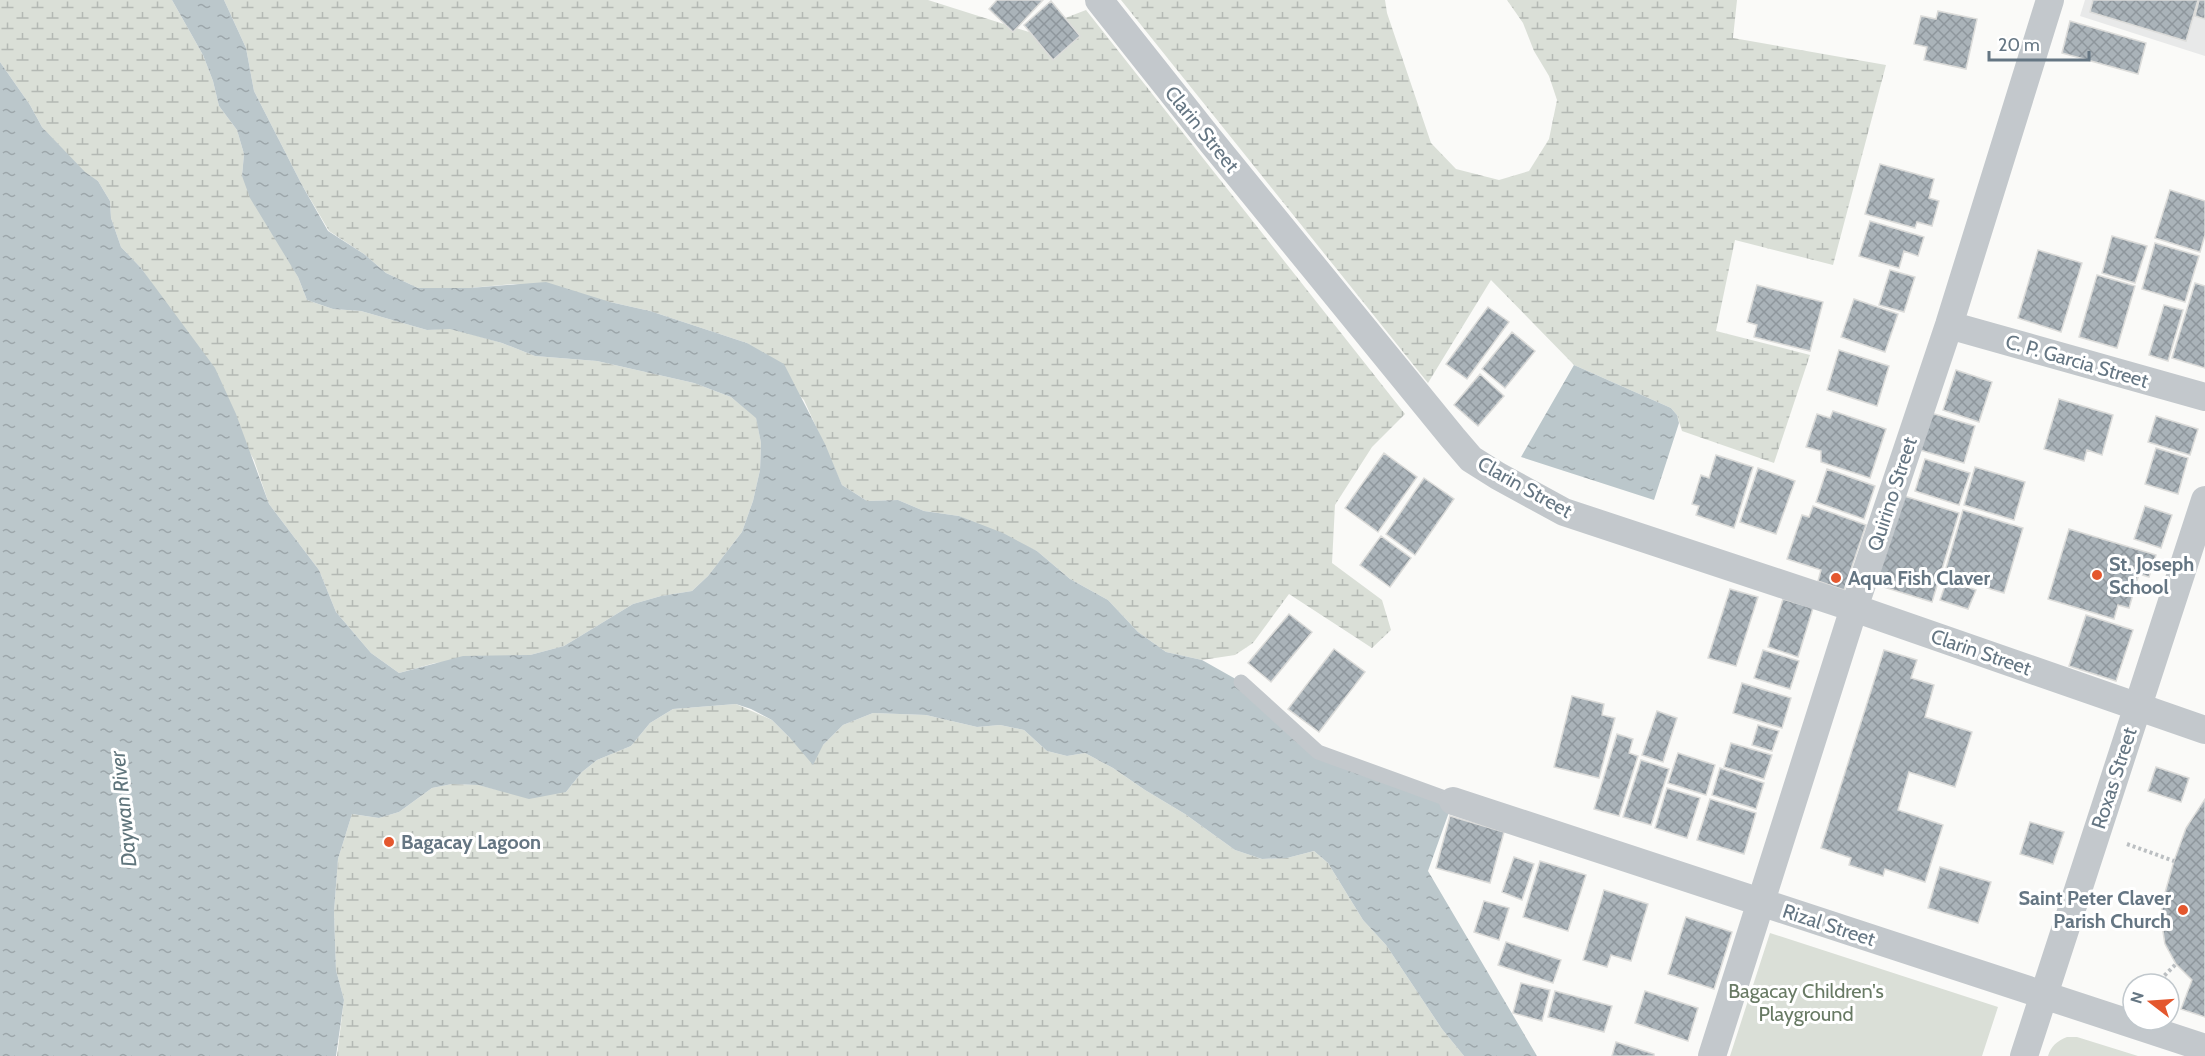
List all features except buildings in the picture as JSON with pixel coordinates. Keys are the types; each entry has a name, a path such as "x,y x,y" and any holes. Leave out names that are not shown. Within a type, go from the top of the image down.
{"street":[{"name":"Clarin Street","path":"1100,0 1210,140 1471,459 1564,512 1854,608 2205,730"},
{"name":"Quirino Street","path":"1712,1056 1854,608 1949,326 2050,0"},
{"name":"C. P. Garcia Street","path":"1949,326 2205,397"},
{"name":"Roxas Street","path":"2024,1056 2205,500"},
{"name":"Rizal Street","path":"1453,801 2205,1048"}],"lane":[{"path":"1241,682 1318,752 1453,801"}],"path":[{"path":"2096,834 2174,861"},
{"path":"2167,972 2176,963"}],"shaded area":[{"path":"2085,0 2205,0 2205,56 2080,16"}],"green space":[{"path":"0,0 172,0 203,55 219,106 237,130 244,154 242,176 298,277 307,300 333,309 361,311 427,330 450,328 502,343 535,356 597,361 694,383 731,397 756,417 761,443 760,470 753,501 742,532 708,576 692,591 633,604 564,646 530,655 435,663 399,673 371,653 336,612 319,570 269,504 254,460 168,307 141,268 121,247 111,218 110,201 98,181 85,173 42,127 30,105 0,62"},
{"path":"224,0 928,0 1029,32 1086,10 1405,414 1372,447 1335,505 1332,563 1382,600 1391,630 1372,648 1289,594 1253,643 1235,655 1202,660 1166,652 1138,632 1108,600 1070,579 1037,551 959,516 924,511 898,500 867,501 842,485 804,400 747,343 650,311 610,302 514,284 470,288 418,288 386,273 364,254 329,231 302,185 254,91 246,48"},
{"path":"1121,0 1385,0 1387,13 1431,143 1456,169 1499,180 1529,171 1549,139 1557,100 1549,76 1534,51 1523,23 1507,0 1737,0 1733,38 1886,65 1833,265 1735,240 1716,331 1810,355 1774,463 1682,431 1677,415 1671,408 1574,365 1491,280 1428,383"},
{"path":"736,704 772,720 790,738 823,745 843,725 873,713 926,715 977,727 1000,725 1024,730 1047,751 1067,756 1085,753 1113,768 1185,814 1235,850 1262,859 1287,858 1314,851 1328,863 1363,920 1386,945 1442,1029 1464,1056 337,1056 344,1000 336,970 334,912 338,859 352,814 379,818 399,812 432,788 452,784 478,785 498,790 566,792 582,772 597,760 631,746 650,723 673,709"},
{"name":"Bagacay Children's Playground","path":"1770,933 1998,1007 1982,1056 1730,1056"},
{"path":"2067,1037 2077,1037 2138,1056 2048,1056 2055,1044"}],"water":[{"name":"Daywan River","path":"172,0 224,0 246,48 254,91 328,231 364,254 386,273 418,288 470,288 546,282 610,302 650,311 747,343 784,364 825,444 842,485 867,501 898,500 924,511 959,516 1003,533 1037,551 1070,579 1108,600 1138,632 1166,652 1202,660 1241,682 1318,752 1453,801 1428,871 1537,1056 1464,1056 1442,1029 1386,945 1363,920 1328,863 1314,851 1287,858 1262,859 1235,850 1185,814 1113,768 1085,753 1067,756 1047,751 1024,730 1000,725 977,727 926,715 873,713 843,725 823,745 813,765 772,720 736,704 673,709 650,723 631,746 597,760 582,772 566,792 529,799 478,785 452,784 432,788 399,812 379,818 352,814 338,859 334,912 336,970 344,1000 336,1056 0,1056 0,62 30,105 42,127 85,172 98,181 110,201 111,218 121,247 141,268 215,368 236,414 269,504 319,570 336,612 371,653 399,673 463,656 530,655 564,646 633,604 692,591 708,576 742,532 753,501 760,470 761,443 756,418 731,397 694,383 597,361 535,356 502,343 450,329 427,330 361,311 333,309 307,300 298,277 250,198 242,176 244,154 237,130 219,106 203,55"},
{"path":"1574,365 1671,408 1677,415 1679,423 1654,500 1521,457"}],"place":[{"name":"St. Joseph School","path":"2097,575"},
{"name":"Aqua Fish Claver","path":"1836,578"},
{"name":"Bagacay Lagoon","path":"389,842"},
{"name":"Saint Peter Claver Parish Church","path":"2183,910"}]}
